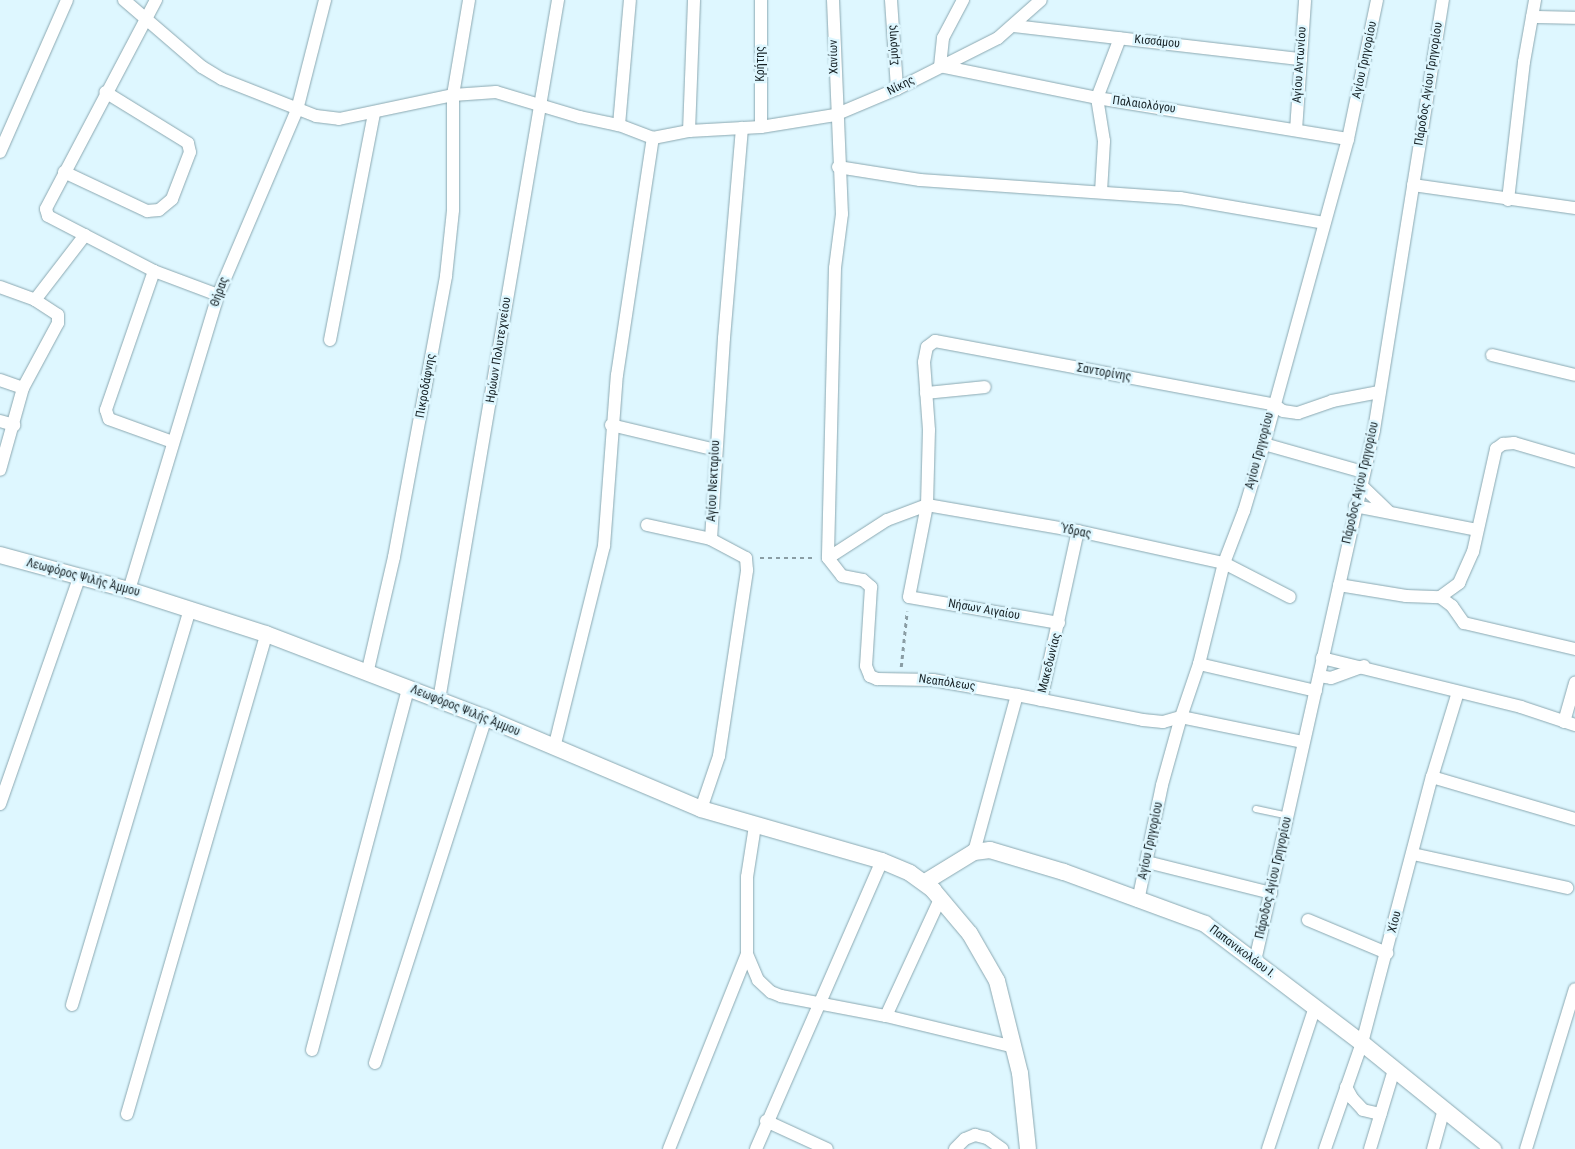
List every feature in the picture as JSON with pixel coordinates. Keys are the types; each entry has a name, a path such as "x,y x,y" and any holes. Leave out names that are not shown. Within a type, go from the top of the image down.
{"street":[{"path":"0,152 67,0"},
{"path":"124,0 147,17 202,67 222,79 297,110 339,119 374,114 453,95 496,92 539,106 619,125 653,138 611,425 604,546 554,748"},
{"path":"156,0 105,92 49,201 48,216 154,271 218,295"},
{"name":"Θήρας","path":"129,590 218,295 297,110 325,0"},
{"name":"Πικροδάφνης","path":"368,674 396,547 446,276 453,210 453,95 469,0"},
{"name":"Ηρώων Πολυτεχνείου","path":"439,700 558,0"},
{"path":"619,125 630,0"},
{"path":"689,131 694,0"},
{"name":"Κρήτης","path":"761,0 761,127"},
{"name":"Χανίων","path":"828,558 835,268 842,214 835,115 833,0"},
{"name":"Σμύρνης","path":"891,0 897,90"},
{"path":"940,66 943,38 963,0"},
{"name":"Νίκης","path":"653,138 689,131 761,127 835,115 897,90 940,66 976,50 1014,26 1041,0"},
{"name":"Αγίου Αντωνίου","path":"1296,130 1304,0"},
{"name":"Αγίου Γρηγορίου","path":"1138,900 1162,785 1181,717 1199,664 1224,563 1244,512 1264,444 1273,404 1348,139 1377,0"},
{"name":"Πάροδος Αγίου Γρηγορίου","path":"1254,960 1316,692 1379,392 1443,0"},
{"path":"1508,200 1534,0"},
{"path":"1532,17 1575,18"},
{"name":"Κισσάμου","path":"1014,26 1301,59"},
{"path":"1101,192 1104,141 1097,98 1120,38"},
{"name":"Παλαιολόγου","path":"940,66 1097,98 1348,139"},
{"path":"64,172 147,211 159,210 172,199 190,152 188,143 105,92"},
{"path":"330,340 374,114"},
{"name":"Αγίου Νεκταρίου","path":"742,128 716,450 711,539 746,558"},
{"path":"838,166 920,180 1180,198 1324,223"},
{"path":"1413,185 1575,208"},
{"path":"35,300 85,235"},
{"path":"154,271 106,410 109,419 173,442"},
{"path":"0,287 35,300 53,309 58,315 58,323 23,388 14,425 1,465"},
{"name":"Σαντορίνης","path":"926,393 925,354 927,347 935,341 1273,404 1283,411 1298,413 1332,401 1379,392"},
{"path":"1492,355 1575,375"},
{"path":"0,380 23,388"},
{"path":"909,597 927,505 929,430 926,393 985,387"},
{"path":"0,421 14,425"},
{"path":"611,425 716,450"},
{"path":"1440,597 1459,583 1472,552 1496,449 1503,444 1514,443 1575,461"},
{"path":"1264,444 1361,478 1388,512"},
{"path":"828,558 888,520 927,505"},
{"name":"Ύδρας","path":"927,505 1078,532 1224,563 1290,597"},
{"path":"1354,506 1477,530"},
{"path":"647,525 711,539"},
{"name":"Μακεδωνίας","path":"1017,695 1041,700 1078,532"},
{"path":"701,809 719,756 747,579 746,558"},
{"name":"Νεαπόλεως","path":"828,558 842,576 863,580 871,587 866,666 870,676 877,679 900,677 1017,695"},
{"name":"Λεωφόρος Ψιλής Άμμου","path":"1,559 80,576 190,608 266,634 486,718 701,809 882,861 924,882 940,897 970,934 997,981 1011,1026 1020,1073 1028,1149"},
{"path":"0,804 80,576"},
{"path":"1339,585 1406,596 1440,597 1452,606 1464,623 1575,649"},
{"name":"Νήσων Αιγαίου","path":"909,597 1059,623"},
{"path":"72,1005 190,608"},
{"path":"127,1114 266,634"},
{"path":"1322,658 1364,666 1521,707 1570,723 1575,683"},
{"path":"1199,664 1316,692"},
{"path":"1319,676 1331,678 1364,666"},
{"path":"312,1050 408,688"},
{"name":"Χίου","path":"1325,1149 1362,1042 1432,777 1458,692"},
{"path":"924,882 974,852 1017,695"},
{"path":"1041,700 1144,720 1163,722 1181,717 1303,742"},
{"path":"375,1063 486,718"},
{"path":"1432,777 1575,819"},
{"path":"668,1149 747,954 747,877 755,826"},
{"name":"Παπανικολάου Ι.","path":"974,852 990,850 1205,924 1362,1042 1492,1149"},
{"path":"1413,854 1566,888"},
{"path":"756,1149 766,1121 882,861"},
{"path":"1147,862 1271,893"},
{"path":"886,1016 940,897"},
{"path":"1308,920 1387,953"},
{"path":"747,954 758,980 771,992 886,1016 1014,1047"},
{"path":"1526,1149 1575,989"},
{"path":"1268,1149 1315,1007"},
{"path":"1370,1149 1394,1070"},
{"path":"1346,1087 1358,1106 1381,1114"},
{"path":"1433,1149 1444,1109"},
{"path":"766,1121 827,1149"},
{"path":"955,1149 964,1139 975,1135 986,1138 1002,1149"}],"lane":[{"path":"1256,809 1288,816"}],"path":[{"path":"746,558 828,558"},
{"path":"900,677 909,597"}]}
